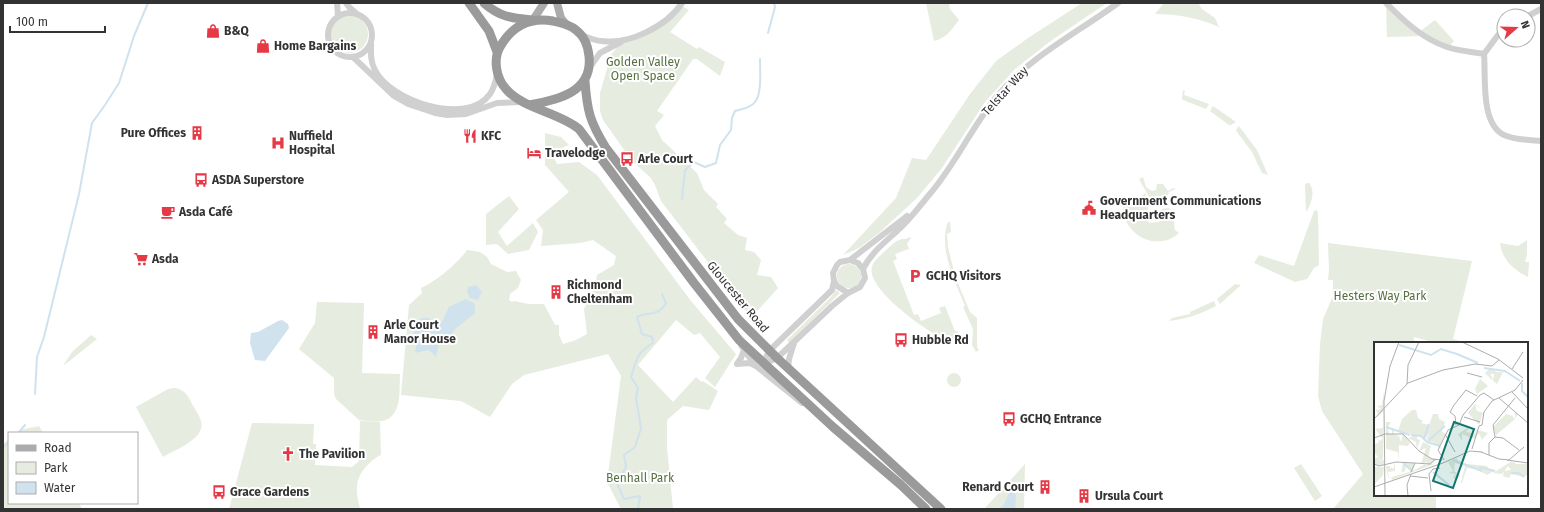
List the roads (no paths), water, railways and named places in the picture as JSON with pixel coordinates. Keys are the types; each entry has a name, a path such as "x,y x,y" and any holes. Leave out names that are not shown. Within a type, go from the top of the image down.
{"highway":[{"path":"469,3 489,31 497,52 498,72 505,88 513,96 571,123 579,129 694,284 759,365 901,485 926,509"},
{"path":"484,3 495,13 512,18 548,20 566,24 575,29 581,35 588,49 590,62 585,81 560,98 544,102 526,103"},
{"path":"497,52 502,43 516,29 533,20"},
{"name":"Gloucester Road","path":"585,81 589,114 595,130 606,148 738,319 777,358 941,509"}],"main road":[{"path":"533,20 544,3"},
{"path":"556,3 561,18 566,24"}],"street":[{"path":"337,3 338,16"},
{"path":"346,3 368,21 371,28 371,60 375,71 385,82 406,98 431,107 459,109 471,106 482,102 490,94 498,72"},
{"path":"588,71 600,53 622,41 654,28 672,16 682,3"},
{"name":"Telstar Way","path":"863,269 873,254 898,231 946,173 981,117 1008,83 1047,51 1118,3"},
{"path":"1386,3 1424,36 1446,46 1484,54"},
{"path":"359,15 352,12 338,16 331,23 328,30 329,42 334,51 344,56 353,57 364,52 371,43"},
{"path":"581,35 601,41 622,41"},
{"path":"1496,38 1484,54 1488,112 1494,126 1501,133 1509,137 1541,141"},
{"path":"353,57 394,96 408,104 435,113 447,115 466,114 497,103 526,103"},
{"name":"Telstar Way","path":"850,260 920,206"},
{"path":"744,350 737,364 750,363 759,365 777,358 832,306 848,293 856,290 863,283 865,278 863,269 858,263 850,260 840,262 837,265 833,273 834,281 832,290 769,350 759,365"},
{"path":"834,281 837,286 848,293"},
{"path":"739,340 744,350 759,365"},
{"path":"788,368 794,342"}],"water":[{"path":"476,285 482,292 478,300 470,298 467,292 468,287"},
{"path":"466,299 475,304 475,313 455,329 447,343 439,345 436,357 429,350 415,353 417,339 414,336 414,328 421,318 430,318 432,325 442,322 449,307"},
{"path":"282,320 288,324 289,328 265,361 255,360 250,343 251,333 258,332"},
{"path":"1012,487 1016,496 1015,509 999,509 1003,506"}],"waterway":[{"path":"35,394 37,357 44,337 79,194 92,123 119,83 134,36 148,3"},
{"path":"768,33 775,7 774,3"},
{"path":"682,199 685,170 694,162 705,167 716,163 720,145 731,130 732,118 735,111 751,106 755,102 759,93 760,59"},
{"path":"638,509 640,496 624,499 617,483 626,467 624,455 635,447 641,428 636,398 638,388 631,377 640,353 653,343 652,337 642,334 637,317 660,310 666,303 662,294"},
{"path":"19,432 25,425"},
{"path":"3,447 8,444"}],"place":[{"name":"B&Q","path":"213,31"},
{"name":"Home Bargains","path":"263,46"},
{"name":"Pure Offices","path":"197,133"},
{"name":"KFC","path":"470,136"},
{"name":"Nuffield Hospital","path":"278,143"},
{"name":"Travelodge","path":"534,153"},
{"name":"Arle Court","path":"627,159"},
{"name":"ASDA Superstore","path":"201,180"},
{"name":"Government Communications Headquarters","path":"1089,208"},
{"name":"Asda Café","path":"168,212"},
{"name":"Asda","path":"141,259"},
{"name":"GCHQ Visitors","path":"915,276"},
{"name":"Richmond Cheltenham","path":"556,292"},
{"name":"Arle Court Manor House","path":"373,332"},
{"name":"Hubble Rd","path":"901,340"},
{"name":"GCHQ Entrance","path":"1009,419"},
{"name":"The Pavilion","path":"288,454"},
{"name":"Renard Court","path":"1045,487"},
{"name":"Grace Gardens","path":"219,492"},
{"name":"Ursula Court","path":"1084,496"}],"park label":[{"name":"Golden Valley Open Space","path":"643,69"},
{"name":"Hesters Way Park","path":"1380,296"},
{"name":"Benhall Park","path":"640,478"}]}
